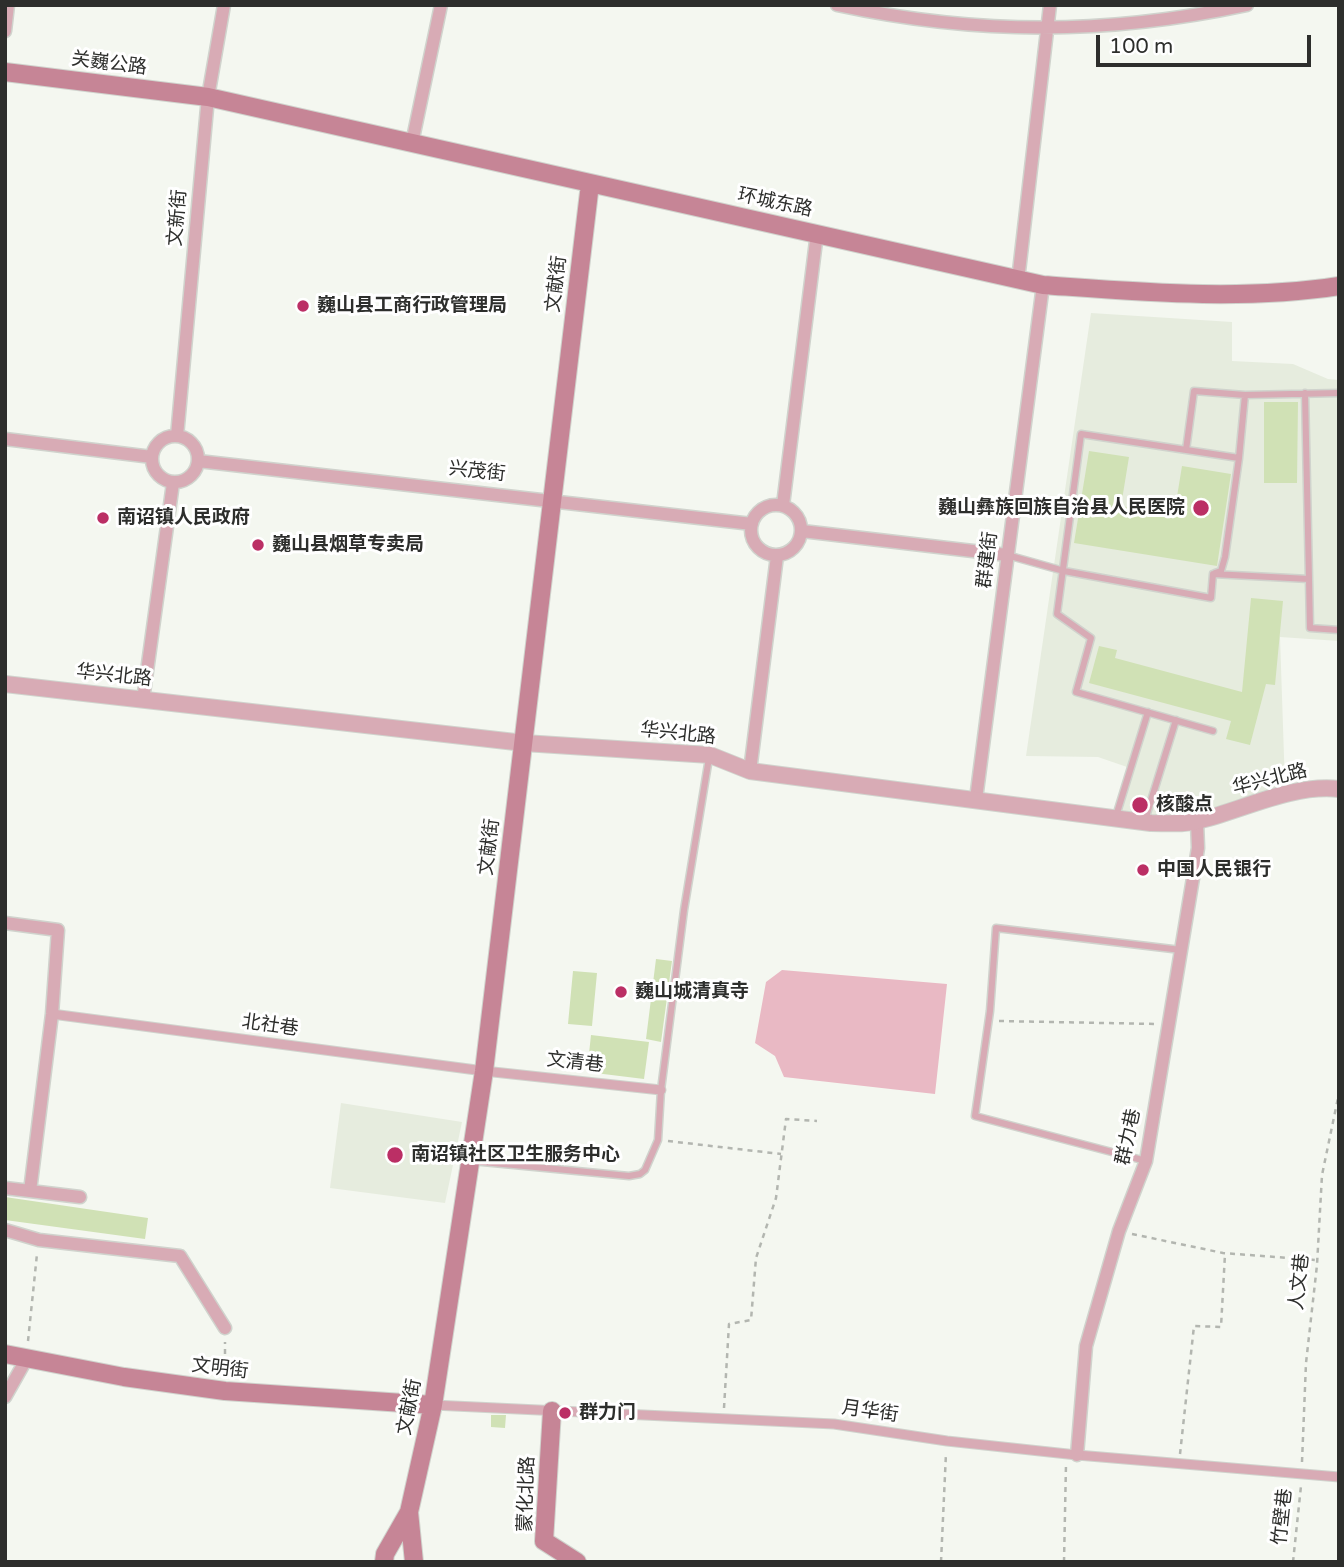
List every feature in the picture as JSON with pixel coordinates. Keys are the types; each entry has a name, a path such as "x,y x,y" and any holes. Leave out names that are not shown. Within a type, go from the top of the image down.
{"main road":[{"name":"关巍公路","path":"5,72 208,97"},
{"name":"环城东路","path":"208,97 1043,285 1242,295 1339,286"},
{"name":"文献街","path":"414,1562 410,1512 433,1405 484,1071 590,184"},
{"name":"文明街","path":"5,1354 124,1377 225,1391 433,1405"},
{"name":"蒙化北路","path":"552,1411 544,1541 577,1562"},
{"name":"文献街","path":"384,1562 385,1555 410,1512"}],"street":[{"path":"5,31 8,5"},
{"name":"文新街","path":"177,436 208,97 224,5"},
{"path":"412,143 441,5"},
{"path":"837,5 941,23 1049,29 1131,25 1247,5"},
{"path":"1018,280 1050,5"},
{"path":"783,505 817,233"},
{"name":"群建街","path":"976,799 1043,285"},
{"path":"177,436 195,447 198,461 193,475 173,483 166,481 155,471 152,457 153,450 163,439 177,436"},
{"path":"5,439 152,457"},
{"name":"兴茂街","path":"198,461 752,524"},
{"path":"143,700 173,483"},
{"path":"783,505 795,512 802,531 797,546 792,551 777,556 769,555 756,546 751,531 752,524 755,516 767,506 783,505"},
{"path":"802,531 1007,555"},
{"path":"750,771 777,556"},
{"name":"华兴北路","path":"5,684 524,743 710,755 750,771 1144,822 1197,822 1289,793 1339,789"},
{"name":"群力巷","path":"1072,1455 1086,1346 1119,1231 1146,1161 1198,848 1197,822"},
{"path":"5,923 58,930 52,1014 30,1191"},
{"name":"北社巷","path":"52,1014 484,1071"},
{"name":"文清巷","path":"484,1071 661,1090"},
{"path":"5,1188 80,1197"},
{"path":"5,1230 39,1240 180,1256 225,1328"},
{"path":"5,1397 27,1358"},
{"name":"月华街","path":"433,1405 834,1424 947,1441 1072,1455 1339,1477"}],"lane":[{"path":"1186,450 1194,391 1245,395 1339,393"},
{"path":"1306,393 1310,628 1339,630"},
{"path":"1213,574 1221,571 1225,557 1245,395"},
{"path":"1213,731 1076,692 1091,638 1057,614 1082,434 1239,458"},
{"path":"1007,555 1064,571 1211,598 1213,574"},
{"path":"1213,574 1309,579"},
{"path":"1115,818 1148,712"},
{"path":"1144,822 1176,720"},
{"path":"470,1160 629,1176 645,1170 657,1140 684,910 710,755"},
{"path":"1146,1161 975,1116 989,1020 996,928 1181,950"}],"path":[{"path":"989,1020 1169,1024"},
{"name":"人文巷","path":"1301,1474 1306,1363 1317,1260 1322,1175 1339,1093"},
{"path":"723,1419 729,1324 751,1320 756,1258 776,1198 786,1119 817,1121"},
{"path":"657,1140 781,1154"},
{"path":"1119,1231 1225,1254 1317,1260"},
{"path":"27,1358 39,1240"},
{"path":"1179,1464 1194,1326 1221,1327 1225,1254"},
{"path":"225,1328 225,1391"},
{"path":"941,1562 947,1441"},
{"path":"1064,1562 1072,1455"},
{"name":"竹壁巷","path":"1293,1562 1301,1474"}],"shaded area":[{"name":"巍山彝族回族自治县人民医院","path":"1091,313 1232,322 1232,361 1293,364 1328,379 1339,380 1339,641 1280,637 1285,786 1204,814 1151,818 1118,809 1127,767 1098,757 1026,756"},
{"path":"782,970 947,984 935,1094 784,1077 775,1056 755,1043 766,982"},
{"name":"南诏镇社区卫生服务中心","path":"341,1103 462,1122 445,1203 330,1188"}],"building":[{"path":"1264,402 1298,402 1297,483 1264,483"},
{"path":"1089,451 1129,457 1121,506 1174,515 1182,466 1231,474 1217,566 1074,543"},
{"path":"1251,598 1283,601 1275,685 1266,684 1250,745 1226,739 1231,721 1089,683 1099,646 1117,650 1115,658 1242,692"},
{"path":"656,959 672,961 661,1042 646,1039"},
{"path":"573,971 597,973 592,1026 568,1024"},
{"path":"591,1035 649,1042 644,1079 587,1072"},
{"path":"5,1197 148,1218 145,1239 5,1220"},
{"path":"491,1415 506,1415 505,1428 491,1427"}],"place":[{"name":"巍山县工商行政管理局","path":"303,306"},
{"name":"巍山彝族回族自治县人民医院","path":"1201,508"},
{"name":"南诏镇人民政府","path":"103,518"},
{"name":"巍山县烟草专卖局","path":"258,545"},
{"name":"核酸点","path":"1140,805"},
{"name":"中国人民银行","path":"1143,870"},
{"name":"巍山城清真寺","path":"621,992"},
{"name":"南诏镇社区卫生服务中心","path":"395,1155"},
{"name":"群力门","path":"565,1413"}]}
